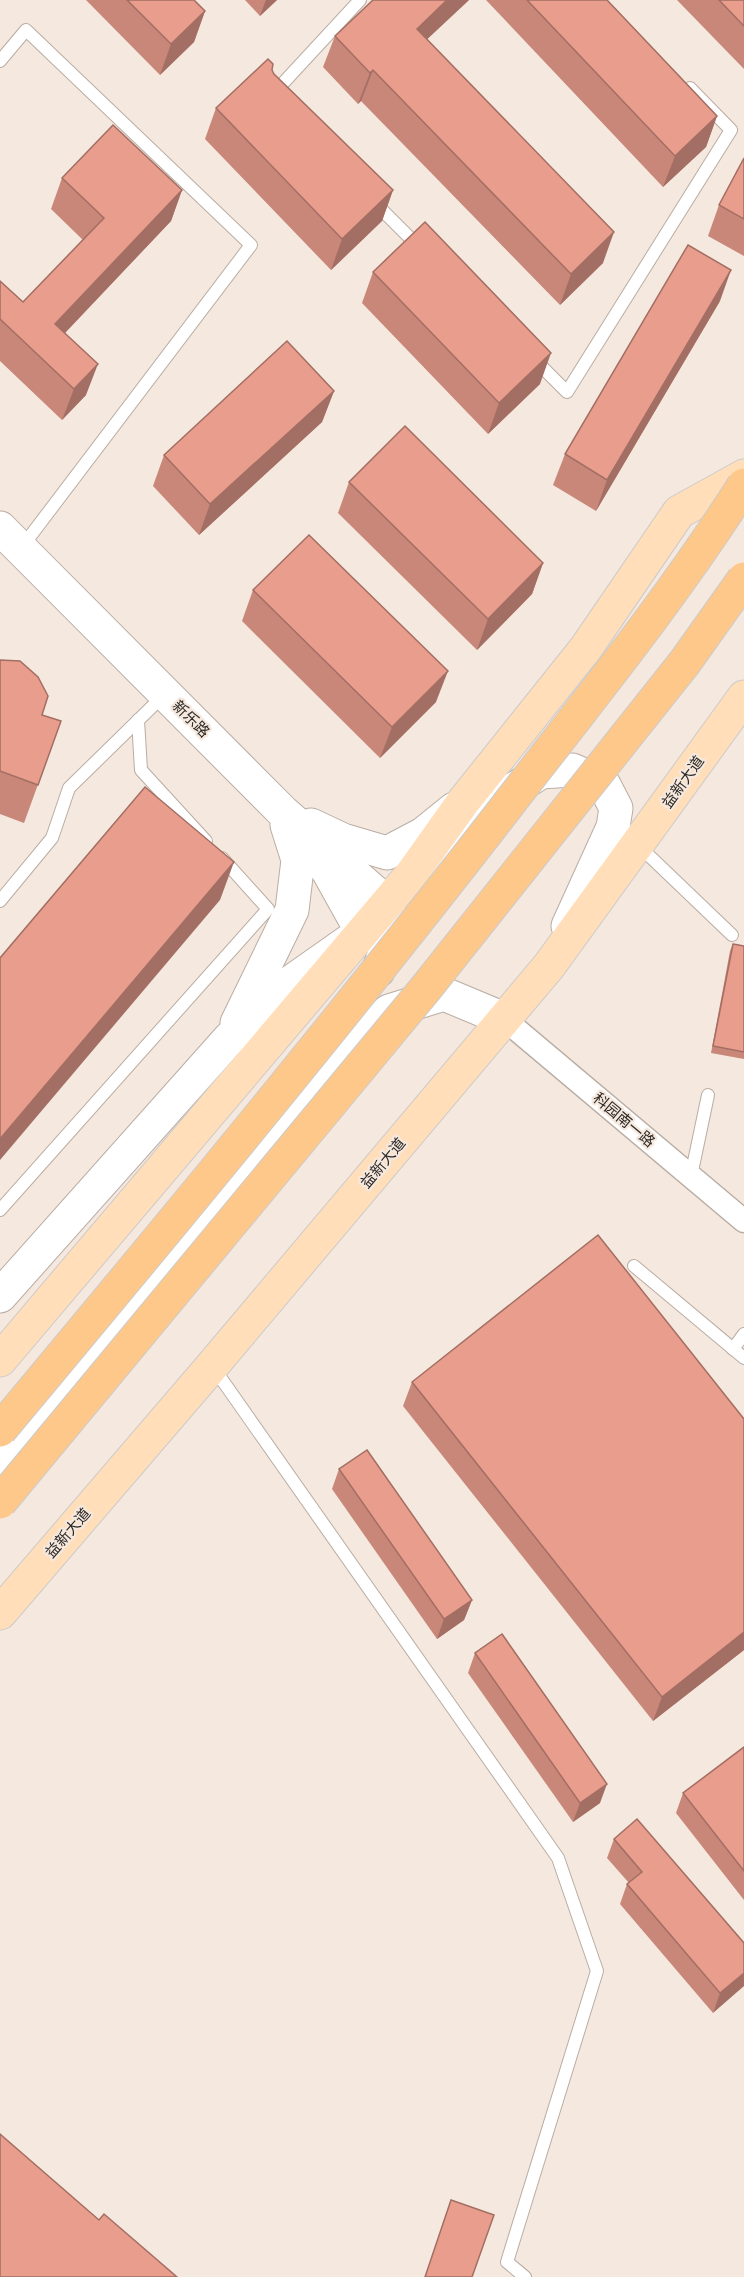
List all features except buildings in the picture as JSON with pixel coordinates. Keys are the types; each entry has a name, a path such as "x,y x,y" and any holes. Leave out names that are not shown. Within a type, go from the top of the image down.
{"highway":[{"path":"0,1430 178,1217 406,936 650,620 744,485"},
{"path":"0,1502 426,988 685,662 744,579"}],"main road":[{"path":"0,1360 388,904 463,802 586,648 679,512 744,476"},
{"name":"益新大道","path":"0,1612 212,1366 549,966 744,697"}],"street":[{"name":"新乐路","path":"10,538 284,812 388,904"},
{"path":"411,875 447,847 486,809 541,772 572,770 603,783 616,808 613,827 549,966"},
{"path":"284,812 343,840 387,853 423,834 463,802"},
{"path":"0,1296 229,1039 291,982 362,932 328,871 284,812"},
{"path":"229,1039 292,910 298,860 284,812"},
{"path":"328,1065 368,997 390,941 388,904"},
{"path":"0,1462 328,1065 389,1011 444,994 504,1019"},
{"name":"科园南一路","path":"504,1019 744,1221"}],"lane":[{"path":"277,108 269,99 360,0"},
{"path":"0,61 26,30 251,245 10,538"},
{"path":"525,350 567,392 731,130 683,81"},
{"path":"363,191 431,258"},
{"path":"0,901 52,838 69,788 165,693"},
{"path":"0,1210 268,909 141,770 138,720"},
{"path":"638,845 732,935"},
{"path":"691,1176 708,1095"},
{"path":"634,1266 744,1358"},
{"path":"733,1349 744,1334"},
{"path":"212,1366 558,1858 597,1971 507,2262 525,2277"}]}
